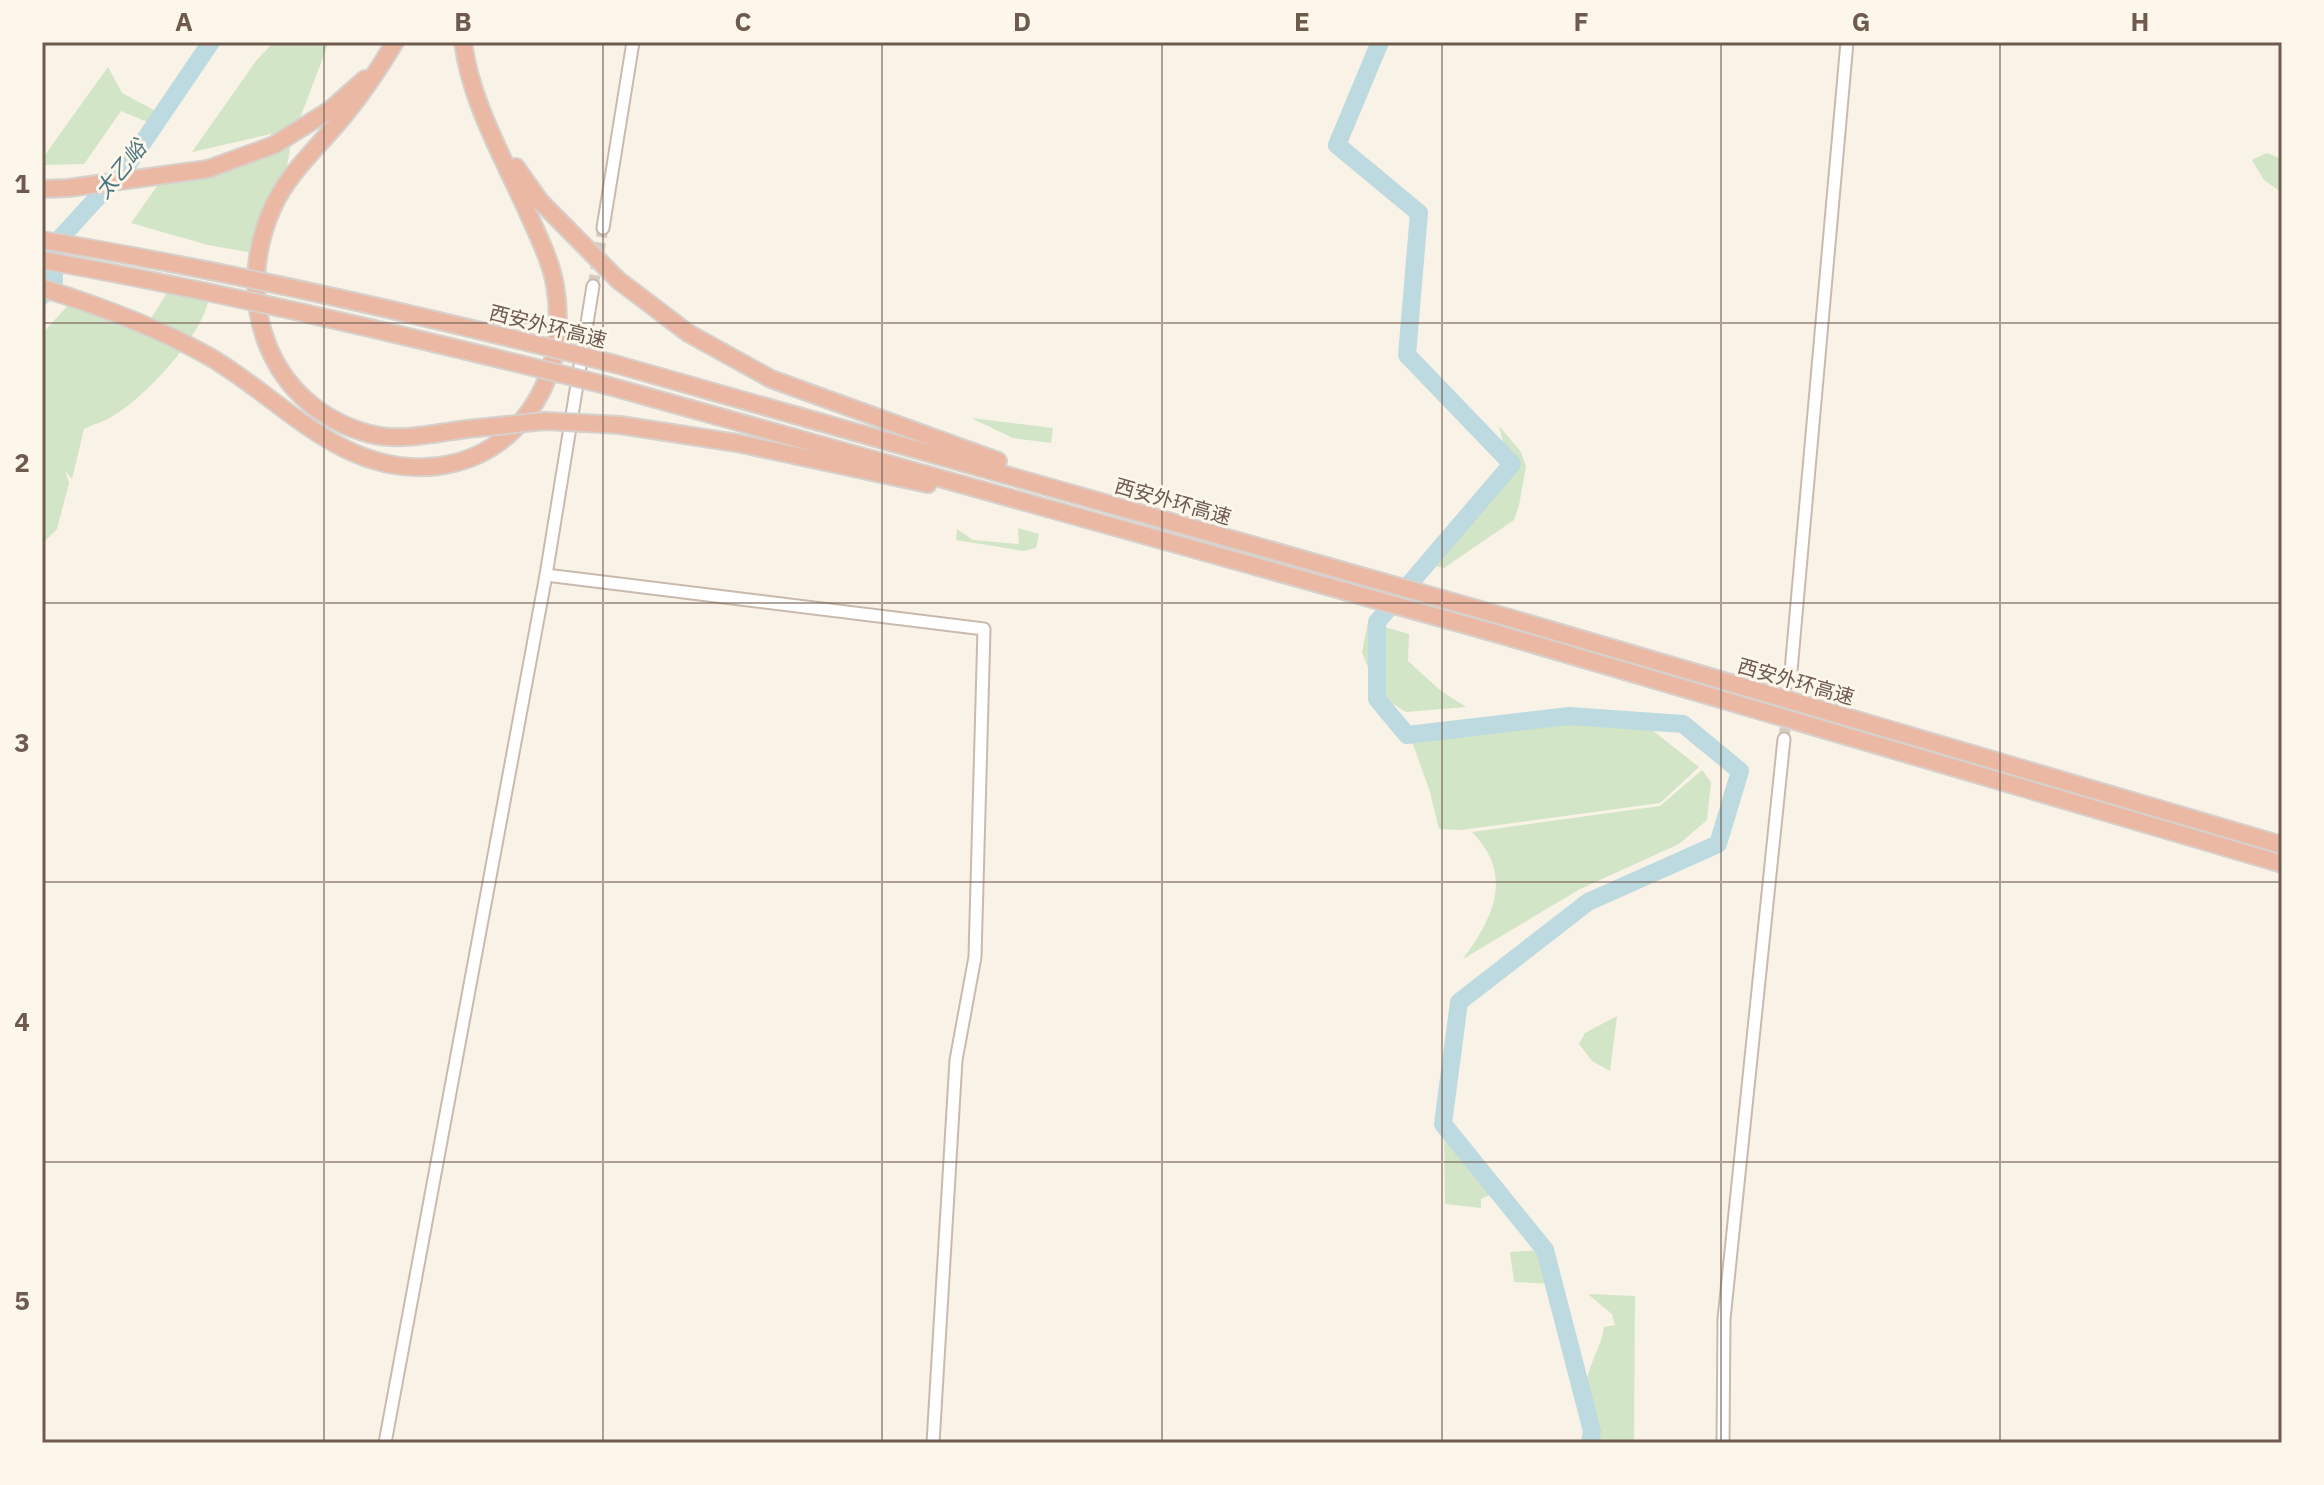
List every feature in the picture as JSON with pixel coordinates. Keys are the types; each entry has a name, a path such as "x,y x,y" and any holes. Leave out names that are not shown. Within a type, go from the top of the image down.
{"highway":[{"path":"42,189 208,169 274,145 341,100 364,80 393,42"},
{"path":"393,42 371,83 296,171 273,207 260,244 255,274 258,314 265,341 280,374 303,399 329,417 370,434 410,437 545,421 620,425 766,449 1154,537"},
{"path":"42,288 88,302 147,326 210,357 341,448 383,464 416,469 452,464 484,454 512,433 538,400 555,358 558,324 555,285 545,251 467,71 463,42"},
{"path":"484,114 518,170 563,225 618,280 688,333 771,379 1165,519"},
{"name":"西安外环高速","path":"42,240 146,258 445,321 615,364 1444,599 2282,845"},
{"name":"西安外环高速","path":"42,260 131,276 437,343 609,386 1439,617 2282,864"}],"street":[{"path":"603,228 633,42"},
{"path":"1790,682 1847,42"},
{"path":"385,1443 546,575 593,286"},
{"path":"546,575 984,629 975,957 956,1060 933,1443"},
{"path":"1723,1443 1724,1319 1784,739"}],"green space":[{"path":"274,42 329,42 292,139 278,212 264,255 208,245 131,223 165,175 273,150 271,134 192,152 256,61"},
{"path":"108,67 122,93 165,116 152,124 121,111 84,164 42,165 42,159"},
{"path":"2267,153 2282,159 2282,193 2264,180 2252,160"},
{"path":"167,293 208,302 203,316 183,349 155,381 113,416 84,429 72,479 65,470 69,483 57,529 42,544 42,334 70,303 142,333"},
{"path":"971,418 1053,428 1051,443 1013,438"},
{"path":"1499,426 1521,452 1526,467 1514,520 1444,568 1421,563 1463,531 1496,492 1505,458"},
{"path":"1018,528 1039,534 1036,548 1024,551 956,540 957,529 973,540 1019,544"},
{"path":"1368,622 1409,634 1408,661 1441,691 1466,707 1406,712 1378,694 1362,652"},
{"path":"1620,715 1652,730 1699,767 1660,803 1461,830 1439,829 1430,792 1408,730 1476,732"},
{"path":"1702,770 1711,782 1707,820 1679,844 1580,889 1463,959 1491,912 1495,896 1493,864 1472,832 1660,806"},
{"path":"1617,1016 1610,1071 1592,1061 1579,1044 1585,1033"},
{"path":"1444,1126 1495,1193 1481,1199 1481,1208 1445,1204"},
{"path":"1542,1250 1558,1284 1514,1282 1510,1252"},
{"path":"1588,1294 1635,1296 1634,1443 1592,1443 1587,1380 1604,1327 1615,1325 1612,1314"}],"waterway":[{"name":"太乙峪","path":"42,296 54,282 54,245 129,163 211,42"},
{"path":"1380,42 1337,145 1419,213 1407,355 1512,464 1377,622 1377,699 1407,735 1569,716 1683,724 1740,771 1718,844 1588,902 1459,1002 1443,1124 1545,1250 1592,1431 1590,1443"}],"tunnel":[{"path":"593,286 603,228"},
{"path":"1784,739 1790,682"}]}
